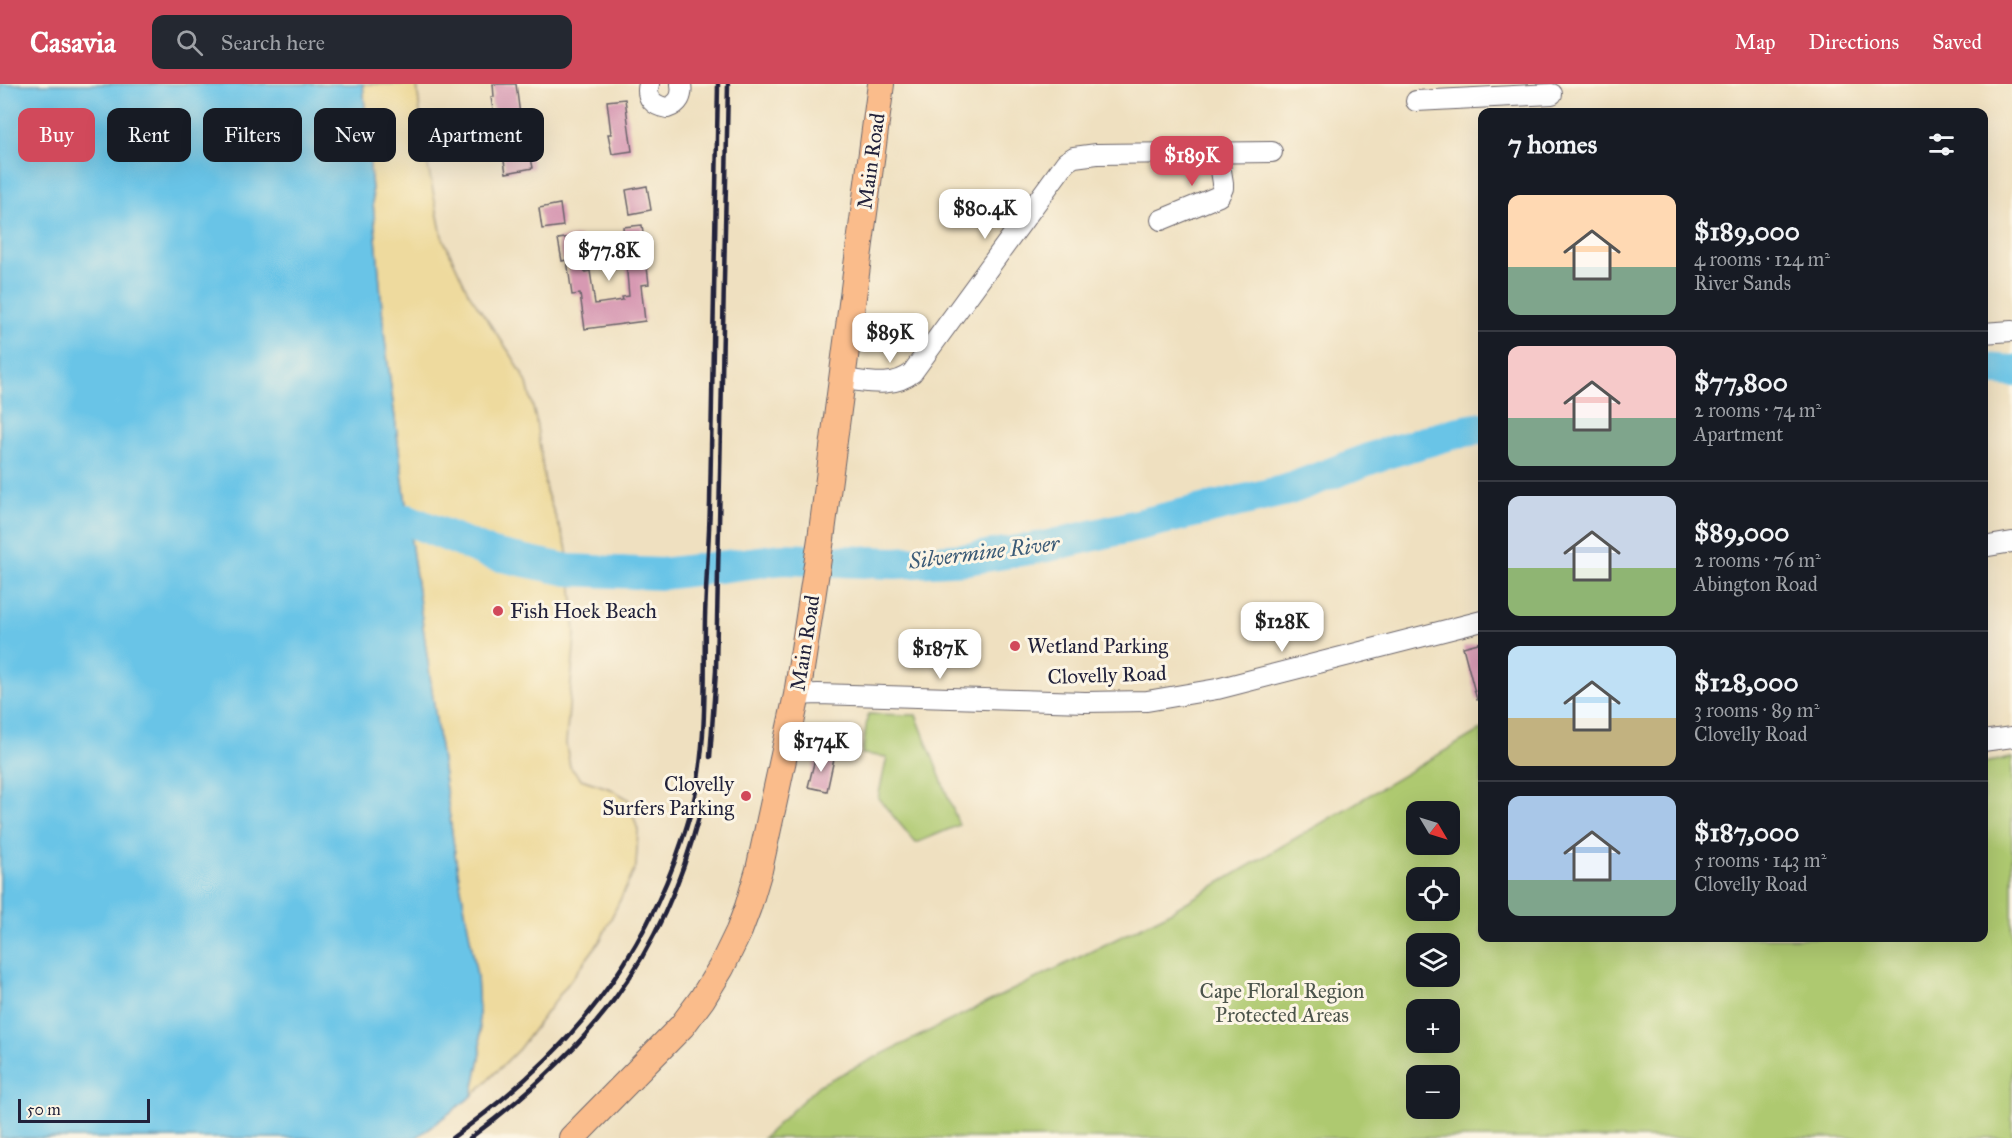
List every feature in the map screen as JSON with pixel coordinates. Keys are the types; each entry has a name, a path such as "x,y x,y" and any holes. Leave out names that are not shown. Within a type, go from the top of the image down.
{"main road":[{"name":"Main Road","path":"572,1138 682,1026 702,999 721,968 739,931 759,870 796,695 821,539 881,84"}],"street":[{"path":"649,84 647,91 653,102 667,108 680,99 681,84"},
{"path":"1416,101 1491,90 1552,94"},
{"path":"1161,220 1219,196 1223,183 1218,152"},
{"path":"842,379 890,383 903,379 912,372 1066,162 1074,157 1097,154 1272,152"},
{"path":"1988,333 2012,331"},
{"path":"1988,546 2012,542"},
{"name":"Clovelly Road","path":"796,695 1084,702 1147,700 1217,689 1478,622"},
{"path":"1988,740 2012,737"}],"green space":[{"path":"868,714 916,715 959,825 916,843 878,798 887,757 862,754"},
{"name":"Cape Floral Region Protected Areas","path":"1478,731 1478,942 1988,942 1988,762 2012,758 2012,1138 763,1138 819,1085 1163,916"}],"sand":[{"name":"Fish Hoek Beach","path":"363,84 417,84 420,108 408,108 408,162 427,162 442,236 468,292 512,356 527,383 536,420 546,491 566,545 575,635 566,744 570,767 581,779 611,789 628,799 638,830 636,867 600,941 519,1049 472,1096 481,1053 477,976 456,861 408,520 384,332 370,162 396,162 396,108 365,108"}],"water":[{"path":"0,84 363,84 365,108 314,108 314,162 370,162 384,332 408,520 456,861 477,976 481,1053 472,1096 416,1138 0,1138"}],"building":[{"path":"493,84 516,84 519,108 493,108 491,97 494,97"},
{"path":"625,99 632,151 612,154 608,134 611,134 607,101"},
{"path":"504,162 532,162 533,168 506,173"},
{"path":"647,186 651,210 630,214 626,190"},
{"path":"560,204 563,226 542,229 539,208"},
{"path":"642,225 649,284 641,285 645,321 585,329 580,294 572,295 567,260 562,261 558,239 580,236 585,272 590,271 595,304 623,300 622,297 629,296 623,227"},
{"path":"1478,643 1478,700 1477,700 1463,647"},
{"path":"839,729 855,731 852,749 836,747"},
{"path":"816,755 834,759 827,791 808,787"}],"waterway":[{"name":"Silvermine River","path":"1988,369 2012,371"},
{"name":"Silvermine River","path":"408,520 492,554 568,570 662,574 783,559 895,563 967,559 1048,546 1287,490 1380,455 1455,433 1478,429"}],"railway":[{"path":"452,1138 490,1110 556,1050 612,982 656,905 675,861 692,808 700,769 704,704 718,84"},
{"path":"710,757 716,671 728,84"},
{"path":"470,1138 552,1070 586,1034 616,997 642,957 665,913 684,866 700,813"}],"place":[{"name":"Fish Hoek Beach","path":"498,611"},
{"name":"Wetland Parking","path":"1015,646"},
{"name":"Clovelly Surfers Parking","path":"746,796"}]}
